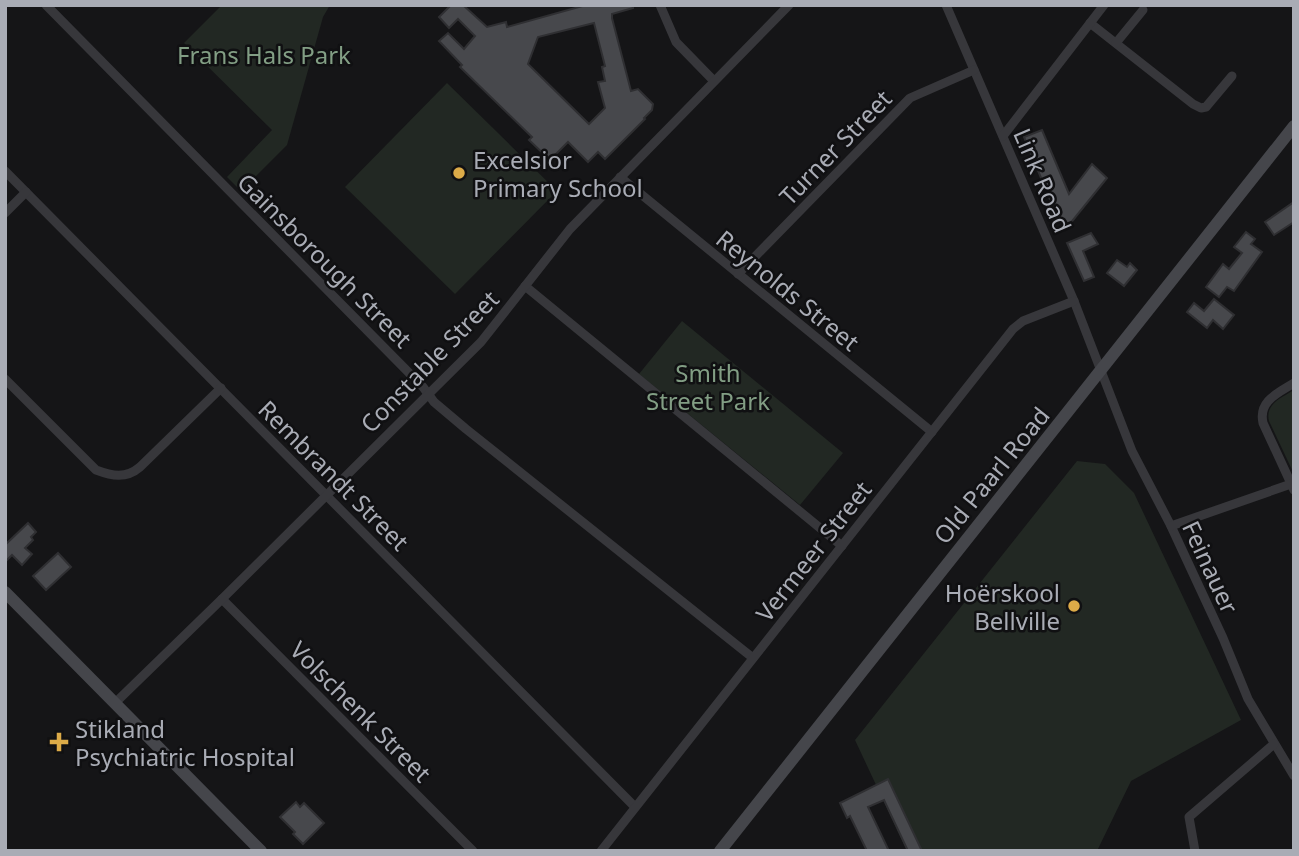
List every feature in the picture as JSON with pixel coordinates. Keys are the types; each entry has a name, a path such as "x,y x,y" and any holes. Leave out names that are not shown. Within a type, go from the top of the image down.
{"main road":[{"name":"Old Paarl Road","path":"720,851 1294,126"},
{"path":"5,592 261,851"}],"street":[{"name":"Gainsborough Street","path":"46,5 414,377 435,402 753,658"},
{"path":"660,5 676,42 714,81"},
{"name":"Constable Street","path":"115,703 481,342 570,229 789,5"},
{"name":"Link Road","path":"946,5 1074,301 1101,370"},
{"path":"1003,136 1104,5"},
{"path":"1116,43 1143,10"},
{"path":"1090,23 1201,108 1206,107 1232,76"},
{"name":"Turner Street","path":"738,274 910,98 974,71"},
{"name":"Rembrandt Street","path":"5,171 635,807"},
{"name":"Reynolds Street","path":"620,177 932,432"},
{"path":"5,213 26,192"},
{"path":"525,286 842,546"},
{"name":"Vermeer Street","path":"601,851 1016,326 1074,301"},
{"name":"Feinauer","path":"1101,370 1132,451 1171,526 1248,699 1294,776"},
{"path":"5,379 96,470 121,476 133,473 140,467 221,388"},
{"path":"1171,526 1292,487 1263,423 1262,414 1267,401 1294,383"},
{"name":"Volschenk Street","path":"222,599 473,851"},
{"path":"1195,851 1189,817 1274,744"}],"green space":[{"name":"Frans Hals Park","path":"222,5 330,5 323,17 287,145 241,191 227,177 272,130 184,43"},
{"path":"447,83 557,191 455,294 345,187"},
{"name":"Smith Street Park","path":"682,321 843,453 800,505 639,374"},
{"path":"1294,390 1294,474 1268,415 1275,402"},
{"name":"Hoërskool Bellville","path":"1077,461 1105,464 1134,493 1241,720 1131,781 1097,851 907,851 855,740"}],"building":[{"path":"451,5 463,5 487,27 506,22 507,27 586,5 633,5 633,8 612,14 612,18 631,91 638,89 653,104 652,110 605,159 598,152 588,162 568,142 550,160 529,140 532,137 460,67 462,65 439,41 448,33 464,49 475,36 458,19 449,28 439,17","holes":["594,23 605,66 602,67 605,81 598,82 605,108 589,124 528,64 538,37"]},
{"path":"1042,130 1069,194 1092,164 1107,178 1069,225 1056,214 1024,137"},
{"path":"1294,202 1294,222 1274,235 1265,222"},
{"path":"1246,232 1255,239 1251,244 1262,252 1234,291 1227,287 1219,297 1206,287 1223,264 1229,269 1242,253 1234,247"},
{"path":"1091,233 1098,244 1083,251 1094,277 1084,281 1067,243"},
{"path":"1117,260 1127,267 1130,263 1137,270 1124,286 1107,273"},
{"path":"1214,299 1234,315 1223,329 1213,320 1207,328 1187,312 1194,303 1204,311"},
{"path":"28,523 36,532 25,548 32,554 22,565 12,555 5,562 5,545"},
{"path":"58,553 71,567 46,590 33,576"},
{"path":"888,779 922,851 908,851 884,800 868,807 889,851 867,851 850,816 847,818 840,803"},
{"path":"296,802 300,807 304,803 324,823 303,844 280,817"}],"place":[{"name":"Excelsior Primary School","path":"459,173"},
{"name":"Hoërskool Bellville","path":"1074,606"},
{"name":"Stikland Psychiatric Hospital","path":"59,742"}]}
